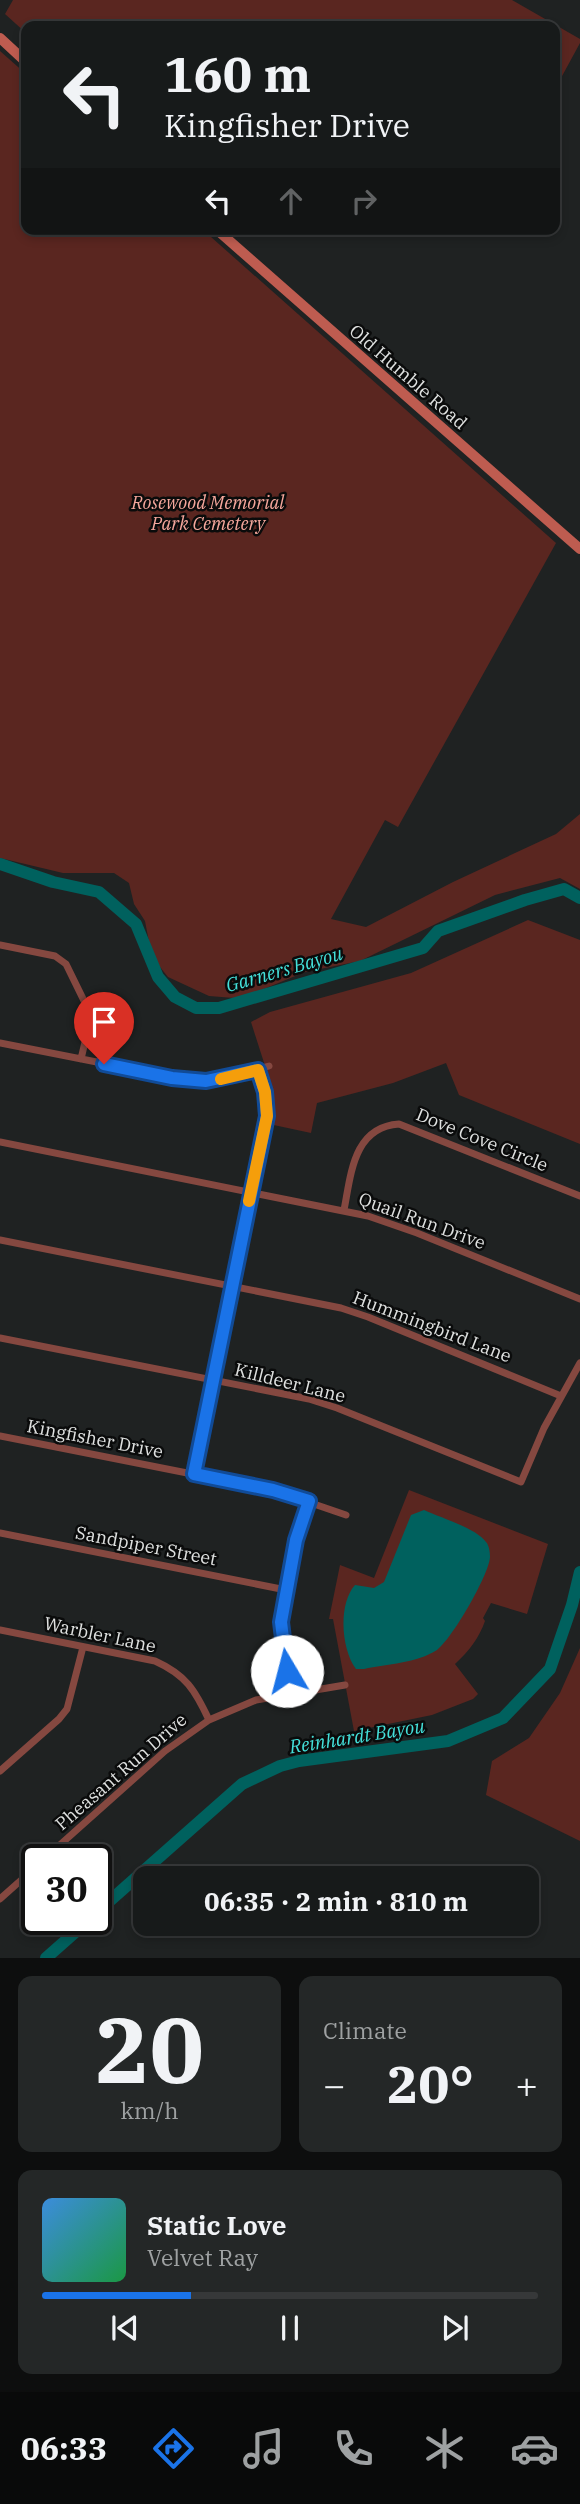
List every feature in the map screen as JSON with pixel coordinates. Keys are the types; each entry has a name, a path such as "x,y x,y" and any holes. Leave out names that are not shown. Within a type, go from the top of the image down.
{"main road":[{"path":"0,38 21,57"},
{"name":"Old Humble Road","path":"223,235 580,549"}],"street":[{"path":"0,945 55,956 66,964 89,1011 89,1025 81,1059"},
{"path":"0,1043 188,1080 223,1079 269,1066"},
{"path":"194,1474 267,1116 265,1092 258,1070"},
{"name":"Dove Cove Circle","path":"344,1210 354,1160 361,1144 381,1128 399,1124 580,1196"},
{"name":"Quail Run Drive","path":"0,1142 344,1210 405,1228 580,1299"},
{"name":"Hummingbird Lane","path":"0,1240 341,1308 561,1396"},
{"name":"Killdeer Lane","path":"0,1338 309,1399 522,1482 561,1396"},
{"path":"561,1396 580,1363"},
{"name":"Kingfisher Drive","path":"0,1436 273,1490 346,1516"},
{"path":"292,1694 281,1622 296,1540 309,1501"},
{"name":"Sandpiper Street","path":"0,1533 286,1590"},
{"name":"Warbler Lane","path":"0,1630 155,1661 172,1668 196,1693 209,1720"},
{"path":"0,1772 67,1709 83,1647"},
{"name":"Pheasant Run Drive","path":"61,1844 166,1751 209,1720 257,1700 345,1685"},
{"path":"0,1899 21,1880"}],"green space":[{"path":"13,0 512,0 549,21 21,21 21,28 5,14"},
{"path":"560,28 580,39 560,80"},
{"name":"Rosewood Memorial Park Cemetery","path":"0,51 21,70 21,235 209,235 556,543 398,827 385,820 331,919 366,927 453,882 556,834 580,814 580,889 560,878 495,895 360,961 305,972 254,993 234,998 209,996 168,977 152,957 145,921 134,904 129,883 114,873 63,873 0,858"},
{"path":"528,920 580,940 580,1144 459,1095 446,1063 393,1083 317,1103 311,1133 269,1124 271,1110 265,1080 267,1072 251,1022 270,1012 411,973"},
{"path":"409,1490 548,1544 527,1614 491,1603 477,1639 455,1664 478,1694 473,1699 432,1715 354,1731 333,1619 329,1619 340,1565 374,1578"},
{"path":"580,1648 580,1841 486,1795 492,1761 529,1738 560,1693"}],"water":[{"path":"424,1510 466,1528 486,1542 490,1557 483,1578 460,1620 437,1650 411,1660 356,1669 347,1650 344,1627 346,1603 350,1593 355,1585 374,1588 384,1582 411,1515"}],"waterway":[{"name":"Garners Bayou","path":"0,864 53,882 99,892 136,924 158,977 175,997 196,1008 219,1008 423,948 438,931 525,900 564,889 580,898"},
{"name":"Reinhardt Bayou","path":"112,1899 242,1784 280,1766 299,1761 448,1741 503,1718 550,1669 572,1605 580,1572"},
{"name":"Reinhardt Bayou","path":"46,1958 72,1935"}],"slow traffic":[{"path":"221,1079 258,1070 265,1092 267,1116 249,1201"}],"route":[{"path":"104,1064 172,1078 206,1081 258,1070 265,1092 267,1116 194,1474 273,1490 309,1501 296,1540 281,1622 287,1671"}]}
